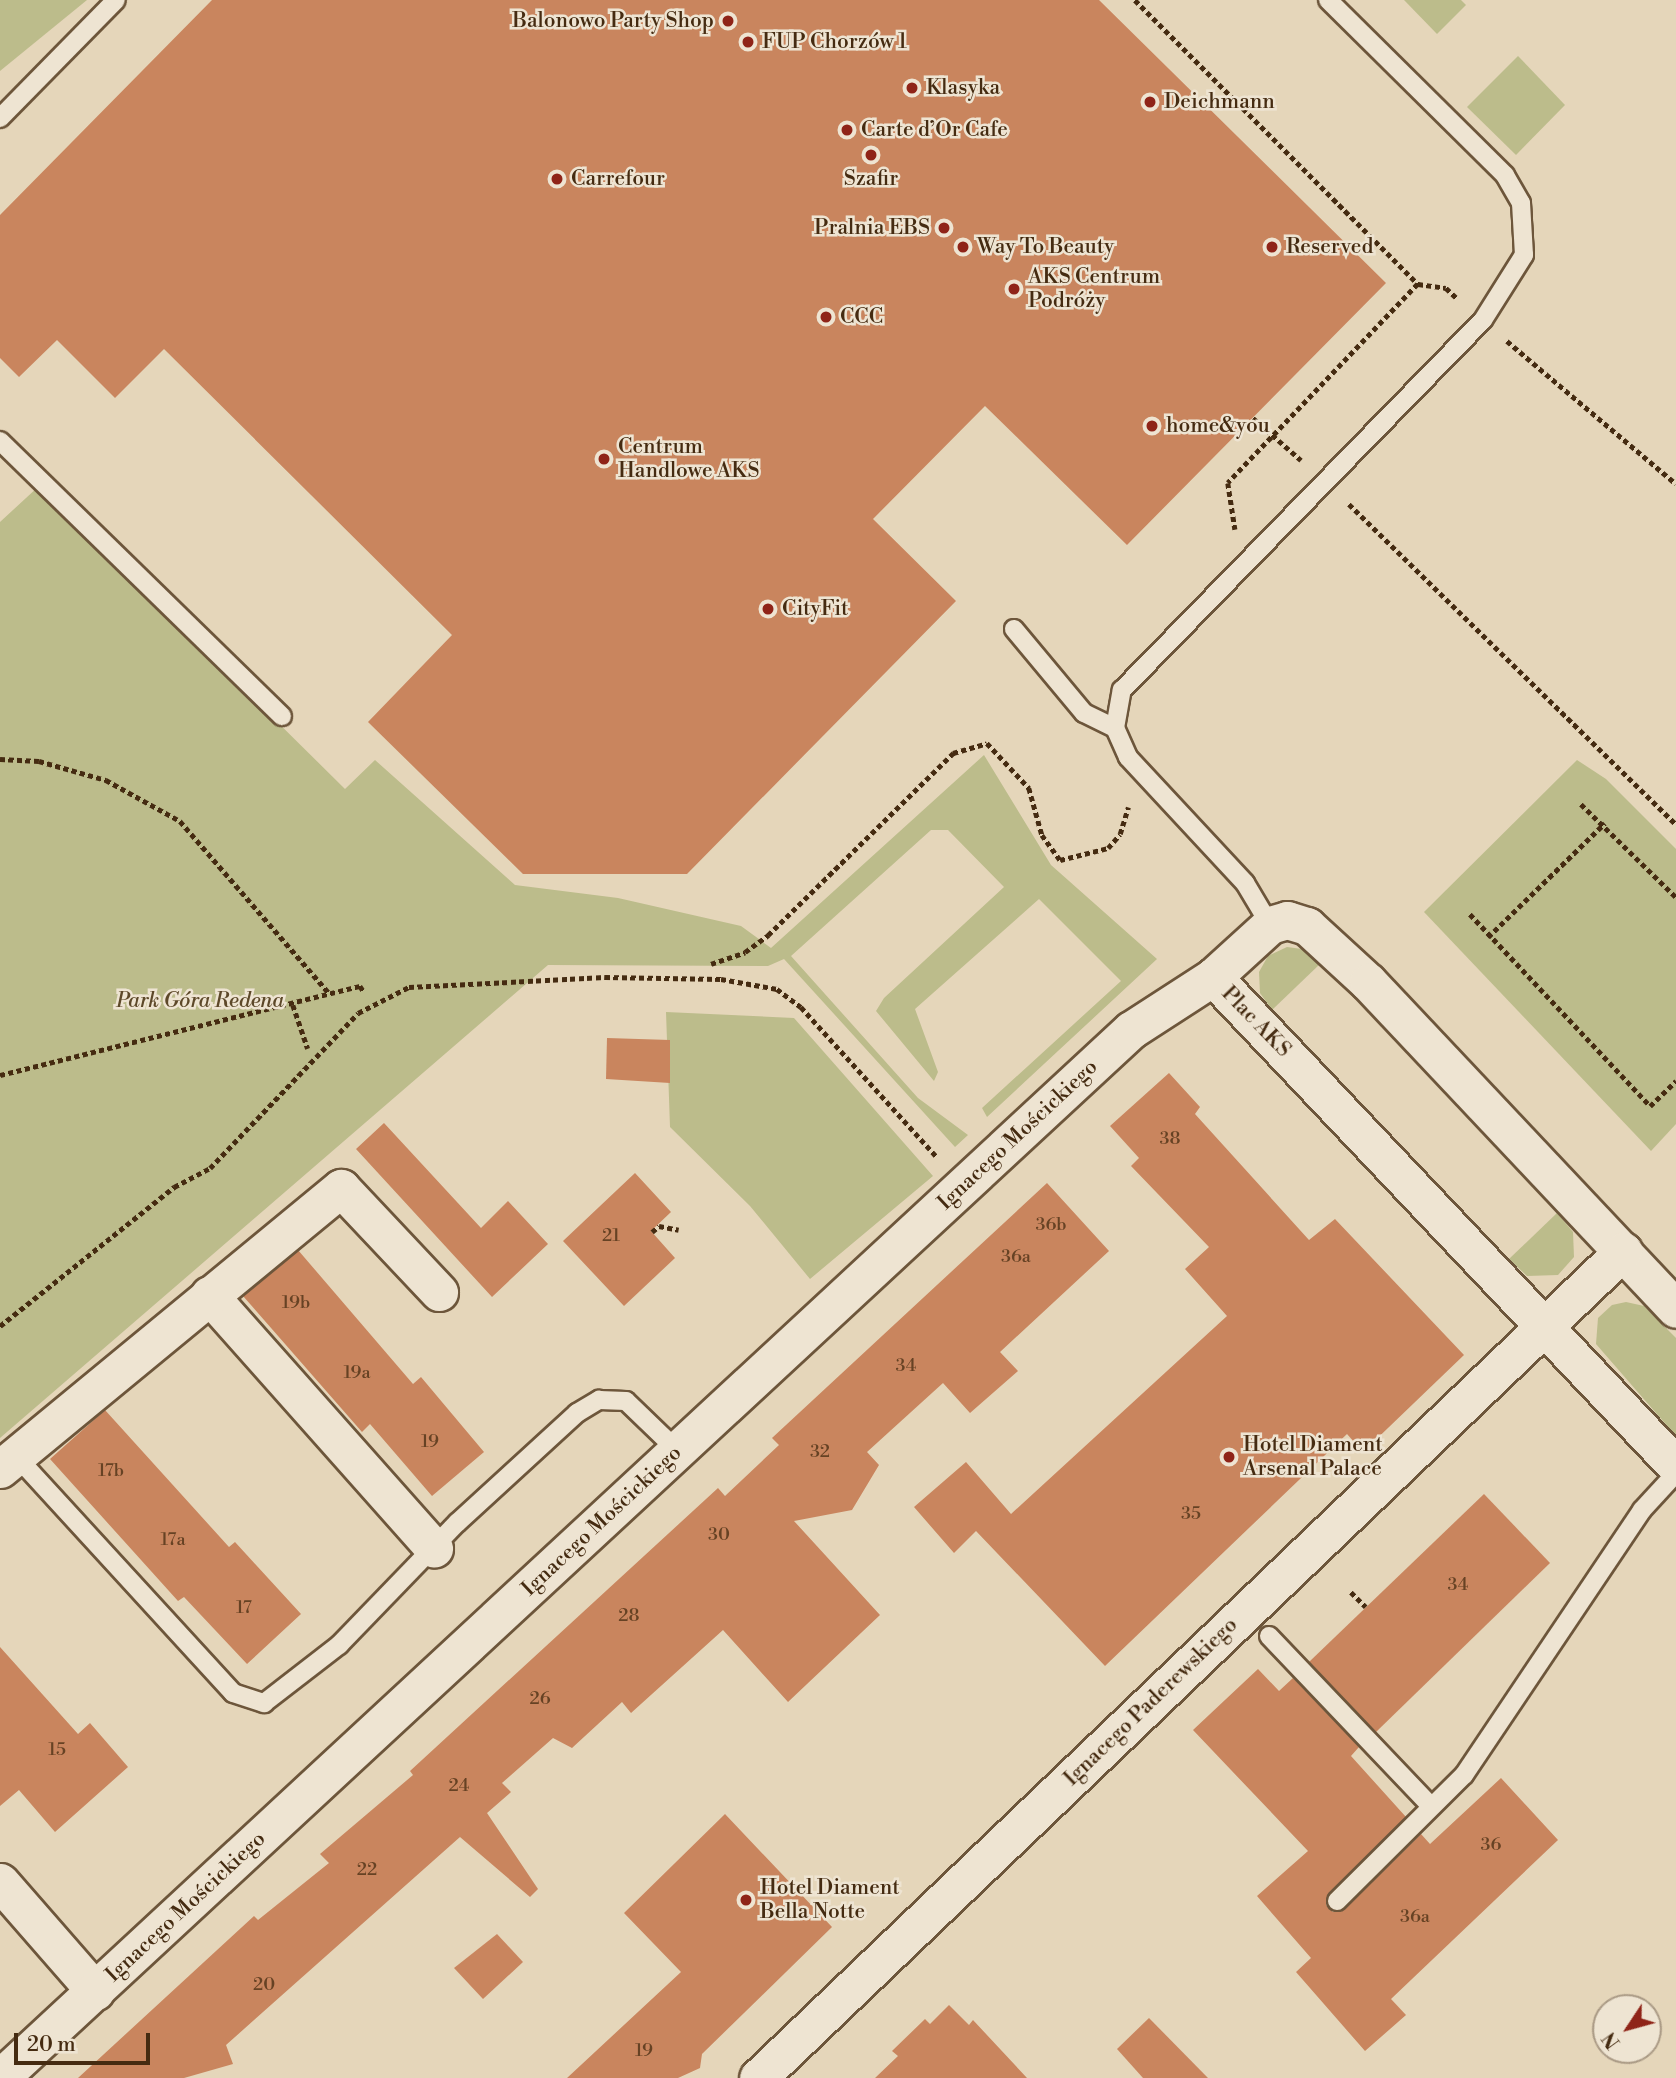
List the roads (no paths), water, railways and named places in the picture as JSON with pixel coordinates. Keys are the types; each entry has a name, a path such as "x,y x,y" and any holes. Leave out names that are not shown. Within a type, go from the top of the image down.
{"street":[{"path":"1270,925 1287,920 1307,926 1368,982 1676,1309"},
{"name":"Plac AKS","path":"1270,925 1213,977 1676,1466"},
{"name":"Ignacego Mościckiego","path":"0,2078 1131,1030 1213,977"},
{"path":"8,1462 341,1188 439,1292"},
{"path":"1545,1328 1623,1251"},
{"path":"209,1295 434,1548"},
{"name":"Ignacego Paderewskiego","path":"758,2078 1545,1328"},
{"path":"0,1882 95,1991"}],"lane":[{"path":"0,118 116,0"},
{"path":"1115,729 1122,690 1483,320 1524,255 1521,203 1505,175 1328,0"},
{"path":"0,441 282,716"},
{"path":"1014,629 1084,713 1115,729 1144,776 1245,883 1270,925"},
{"path":"8,1462 233,1693 264,1703 339,1645 434,1548 577,1413 599,1400 626,1401 678,1451"},
{"path":"1337,1902 1464,1775 1642,1510 1676,1473"},
{"path":"1269,1636 1432,1806"}],"place":[{"name":"Balonowo Party Shop","path":"728,21"},
{"name":"FUP Chorzów 1","path":"748,42"},
{"name":"Klasyka","path":"912,88"},
{"name":"Deichmann","path":"1150,102"},
{"name":"Carte d’Or Cafe","path":"847,130"},
{"name":"Szafir","path":"871,155"},
{"name":"Carrefour","path":"557,179"},
{"name":"Pralnia EBS","path":"944,228"},
{"name":"Way To Beauty","path":"963,247"},
{"name":"Reserved","path":"1272,247"},
{"name":"AKS Centrum Podróży","path":"1014,289"},
{"name":"CCC","path":"826,317"},
{"name":"home&you","path":"1152,426"},
{"name":"Centrum Handlowe AKS","path":"604,459"},
{"name":"CityFit","path":"768,609"},
{"name":"Hotel Diament Arsenal Palace","path":"1229,1457"},
{"name":"Hotel Diament Bella Notte","path":"746,1900"}],"park label":[{"name":"Park Góra Redena","path":"200,1001"}]}
